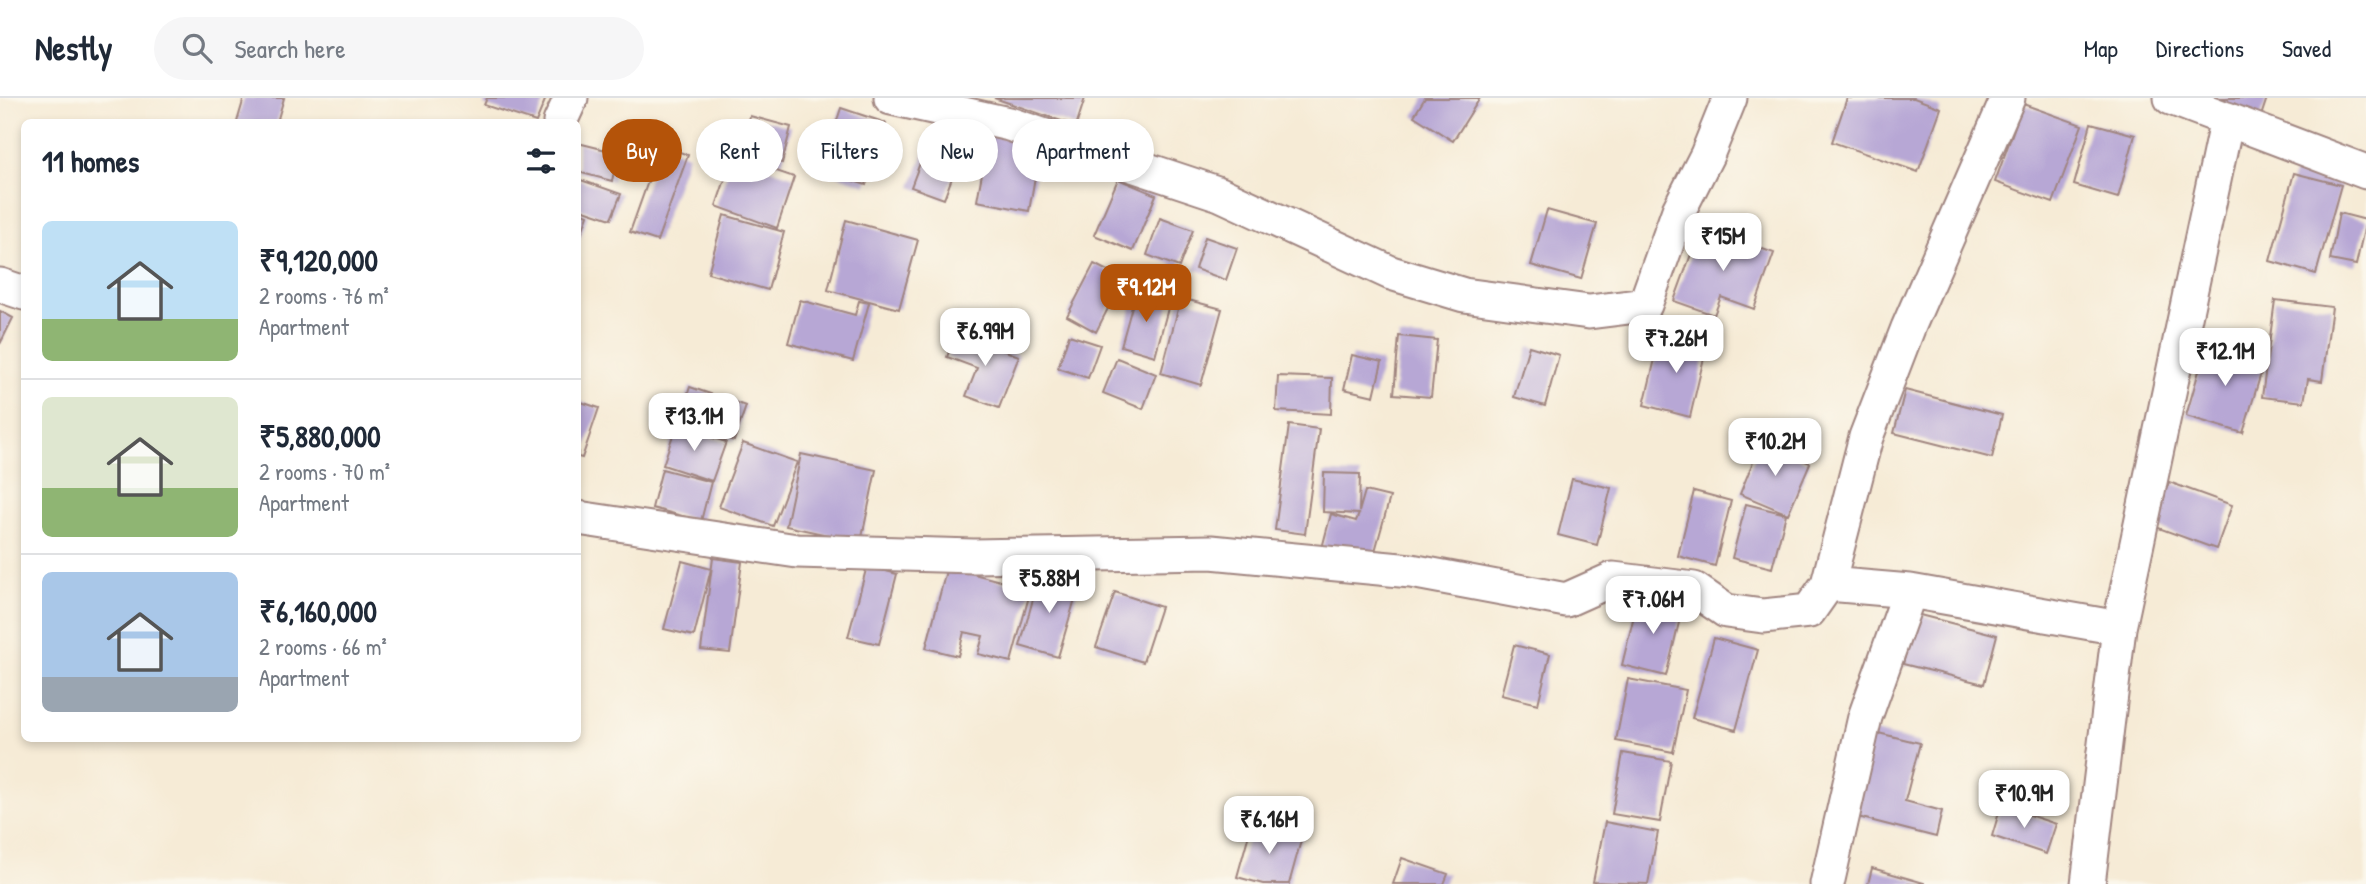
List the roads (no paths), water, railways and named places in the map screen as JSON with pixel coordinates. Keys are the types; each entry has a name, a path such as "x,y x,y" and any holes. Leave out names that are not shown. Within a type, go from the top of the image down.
{"street":[{"path":"561,119 571,98"},
{"path":"891,98 1009,124 1220,194 1391,273 1464,295 1590,312 1645,305 1679,210 1707,155 1730,98"},
{"path":"581,518 797,551 974,556 1212,552 1411,571 1566,600 1614,579 1694,589 1726,611 1763,617 1810,611 1828,584 1870,425 1908,328 2008,98"},
{"path":"2171,98 2366,172"},
{"path":"2088,884 2119,628 2227,119"},
{"path":"0,285 21,292"},
{"path":"1828,584 1910,591 2119,628"},
{"path":"1827,884 1865,718 1910,591"}]}
